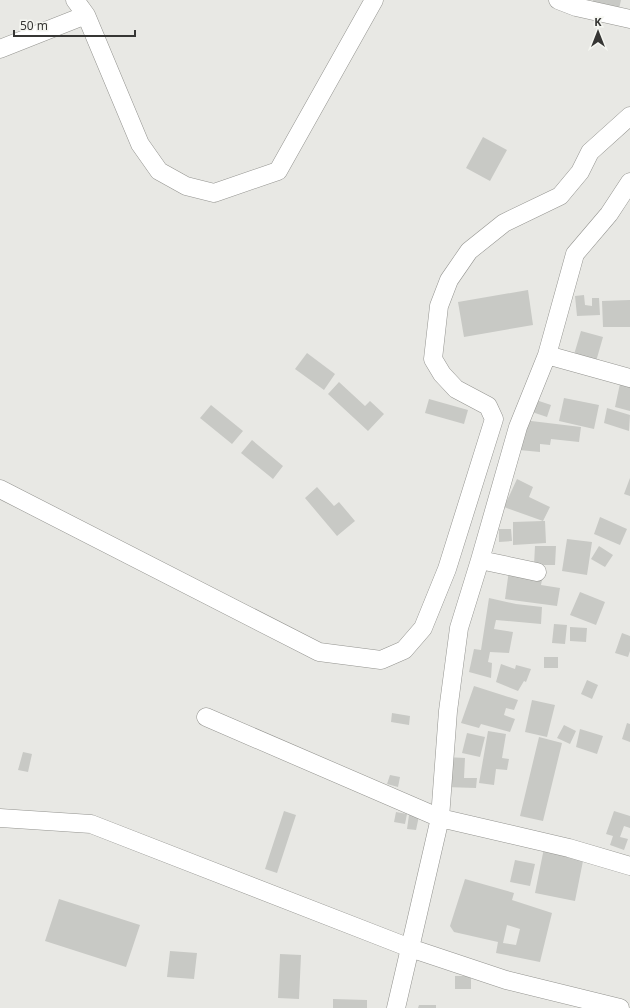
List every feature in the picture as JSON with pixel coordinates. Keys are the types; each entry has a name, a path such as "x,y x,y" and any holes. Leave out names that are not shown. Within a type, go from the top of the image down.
{"street":[{"path":"75,0 86,15 140,144 158,171 186,186 214,193 278,171 374,0"},
{"path":"558,0 576,7 630,19"},
{"path":"0,50 86,15"},
{"path":"0,489 319,652 381,660 404,650 423,628 448,569 494,419 488,406 456,389 442,374 433,359 439,306 449,280 469,251 504,223 560,196 580,172 590,152 630,116"},
{"path":"396,1008 440,818 448,712 459,628 518,427 547,355 575,254 609,214 630,182"},
{"path":"547,355 630,378"},
{"path":"480,560 537,572"},
{"path":"206,717 440,818 569,848 630,866"},
{"path":"0,818 91,824 410,948 506,980 620,1008"}],"building":[{"path":"593,0 621,0 619,9 592,2"},
{"path":"483,137 507,150 490,181 466,168"},
{"path":"528,290 533,325 464,337 458,302"},
{"path":"584,295 585,305 592,306 592,298 599,298 600,315 577,316 575,296"},
{"path":"630,300 630,327 603,327 602,301"},
{"path":"581,331 603,337 595,365 573,358"},
{"path":"307,353 335,374 324,390 295,369"},
{"path":"621,379 630,381 630,411 615,407"},
{"path":"339,382 365,406 370,401 384,414 368,431 328,394"},
{"path":"564,398 599,405 594,429 559,421"},
{"path":"429,399 468,410 464,424 425,413"},
{"path":"536,400 551,405 547,417 532,412"},
{"path":"211,405 243,431 232,444 200,418"},
{"path":"607,408 630,415 629,431 604,423"},
{"path":"523,420 581,427 579,442 551,439 550,445 540,444 540,452 519,450"},
{"path":"252,440 283,466 273,479 241,453"},
{"path":"630,478 630,496 624,494"},
{"path":"517,479 533,487 529,497 550,507 543,521 504,507"},
{"path":"317,487 334,506 339,502 355,521 337,536 305,498"},
{"path":"600,517 627,529 620,545 594,534"},
{"path":"545,521 546,543 513,545 513,522"},
{"path":"499,529 511,529 512,541 499,542"},
{"path":"567,539 592,542 587,575 562,571"},
{"path":"535,546 556,546 555,565 534,565"},
{"path":"599,546 613,555 605,567 591,559"},
{"path":"509,570 543,575 541,585 560,588 557,606 505,599"},
{"path":"580,592 605,602 596,625 570,615"},
{"path":"489,598 516,604 542,607 541,624 496,620 494,629 513,632 509,653 490,652 488,662 492,663 491,678 469,672 474,649 481,650"},
{"path":"554,624 567,625 565,644 552,643"},
{"path":"570,627 587,628 586,642 570,641"},
{"path":"622,633 630,636 630,651 628,657 615,653"},
{"path":"544,657 558,657 558,668 544,668"},
{"path":"501,664 515,669 516,665 531,669 526,682 524,681 518,691 496,682"},
{"path":"587,680 598,685 592,699 581,694"},
{"path":"474,686 518,700 514,710 506,708 504,715 515,719 510,732 481,724 479,728 461,723"},
{"path":"532,700 555,705 547,737 525,732"},
{"path":"392,713 410,716 409,725 391,722"},
{"path":"627,723 630,724 630,742 622,739"},
{"path":"564,725 576,731 570,744 557,738"},
{"path":"580,729 603,736 597,754 576,747"},
{"path":"488,731 506,734 502,758 509,759 507,770 496,769 494,785 479,783"},
{"path":"467,733 485,737 480,757 462,753"},
{"path":"539,737 562,743 543,821 520,816"},
{"path":"23,752 32,754 28,772 18,770"},
{"path":"446,757 465,758 464,778 477,778 476,788 445,787"},
{"path":"390,775 400,777 398,787 387,784"},
{"path":"284,811 296,815 277,873 265,869"},
{"path":"614,811 630,816 630,828 624,826 620,837 628,839 624,850 610,845 613,836 606,834"},
{"path":"396,812 407,814 405,824 394,822"},
{"path":"409,815 419,816 416,830 407,829"},
{"path":"544,848 584,856 575,901 535,893"},
{"path":"515,860 535,864 530,886 510,882"},
{"path":"465,879 514,893 512,900 552,913 540,962 496,953 498,942 454,932 450,926","holes":["507,925 520,929 516,945 503,943"]},
{"path":"59,899 140,925 126,967 45,941"},
{"path":"170,951 197,953 194,979 167,977"},
{"path":"280,954 301,955 299,999 278,998"},
{"path":"455,976 471,976 471,989 455,989"},
{"path":"333,999 367,1000 367,1008 333,1008"},
{"path":"419,1005 436,1005 436,1008 418,1008"}]}
